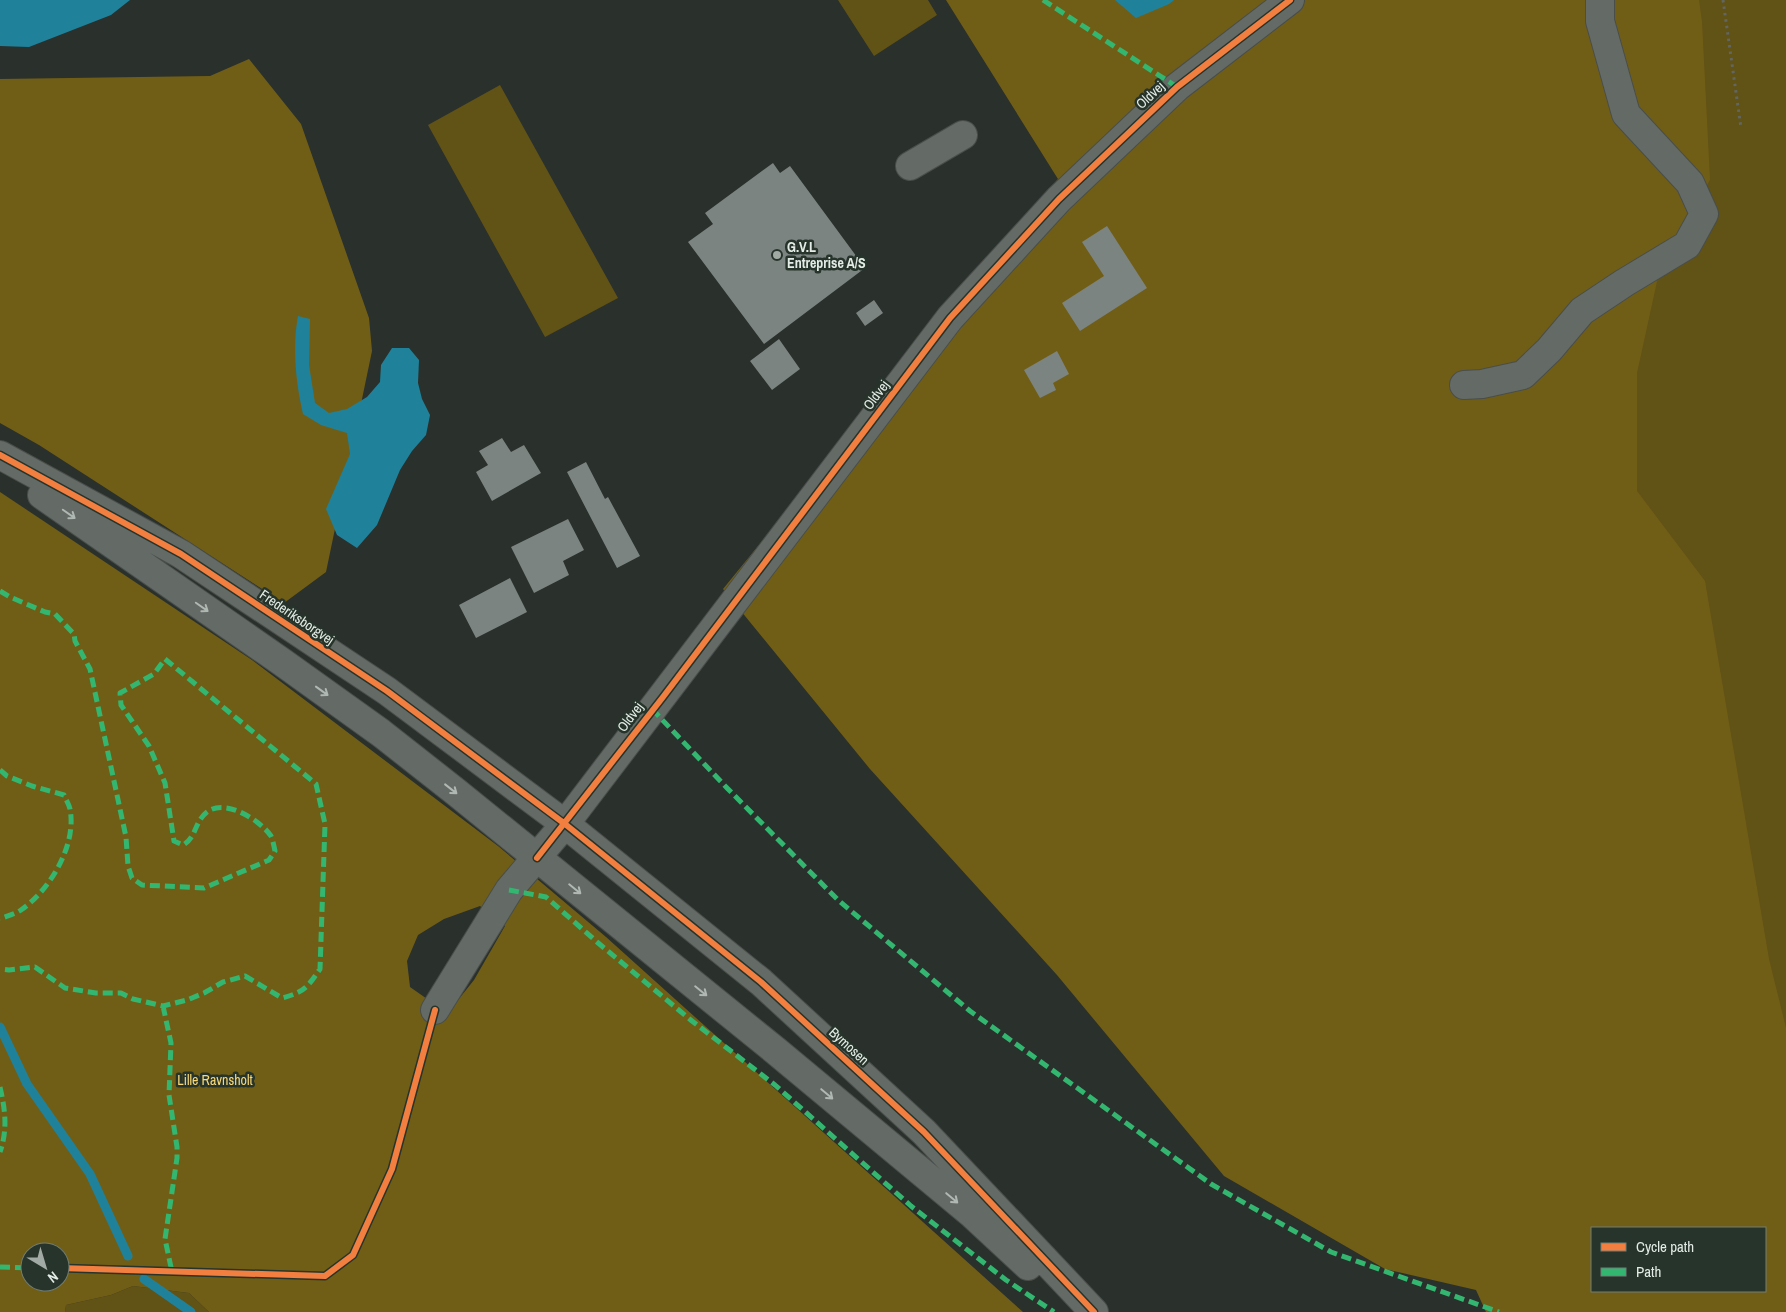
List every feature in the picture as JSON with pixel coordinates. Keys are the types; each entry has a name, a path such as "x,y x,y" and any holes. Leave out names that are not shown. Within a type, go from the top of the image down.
{"street":[{"name":"Oldvej","path":"435,1010 509,890 565,824 950,318 1058,199 1177,87 1290,0"},
{"path":"1464,385 1482,384 1522,375 1549,350 1582,311 1624,283 1688,245 1704,214 1690,183 1626,114 1600,21 1600,0"},
{"path":"910,166 962,135"},
{"name":"Frederiksborgvej","path":"0,455 181,554 387,691 565,824"},
{"path":"0,466 373,728 538,858 776,1051 972,1214 1079,1312"},
{"name":"Bymosen","path":"565,824 761,982 924,1132 1094,1312"}],"path":[{"path":"1723,0 1741,128"}],"shaded area":[{"path":"838,0 928,0 937,15 874,56"},
{"path":"1367,0 1786,0 1786,1312 1766,1292 1765,1227"},
{"path":"500,85 618,298 545,337 428,125"},
{"path":"133,1286 189,1293 209,1312 65,1312 66,1305 111,1295"}],"green space":[{"path":"946,0 1699,0 1702,22 1710,180 1661,263 1637,373 1637,491 1705,581 1769,959 1786,1028 1786,1312 1486,1312 1476,1290 1385,1269 1224,1176 1057,975 870,769 723,589 1058,179"},
{"path":"249,59 301,124 369,318 372,351 326,572 284,603 39,445 0,423 0,79 210,76"},
{"name":"Lille Ravnsholt","path":"0,492 252,660 498,846 606,937 1023,1312 209,1312 189,1293 133,1286 111,1295 66,1305 65,1312 0,1312","holes":["480,906 505,926 474,980 454,1005 430,1001 410,987 407,961 418,935 444,919"]}],"water":[{"path":"0,0 130,0 111,15 29,47 0,46"},
{"path":"1115,0 1174,0 1136,18"},
{"path":"298,316 310,319 309,365 315,403 329,413 347,409 367,397 380,382 381,365 392,348 409,348 419,360 418,383 422,399 430,415 426,435 412,451 400,470 377,525 357,548 337,535 326,509 350,454 347,433 321,425 303,414 298,390 296,365 295,340"}],"building":[{"name":"G.V.L Entreprise A/S","path":"773,163 780,173 790,166 865,268 764,344 688,242 713,224 705,213"},
{"path":"1107,226 1147,288 1080,331 1062,303 1104,276 1082,242"},
{"path":"874,300 883,313 865,326 856,313"},
{"path":"779,339 800,369 772,390 750,361"},
{"path":"1057,351 1069,374 1053,383 1056,390 1040,398 1024,370"},
{"path":"502,438 511,452 524,445 541,473 492,501 476,472 488,465 479,451"},
{"path":"586,462 605,499 608,497 640,556 617,568 567,472"},
{"path":"568,519 584,550 563,561 569,575 534,593 511,547"},
{"path":"510,578 527,612 476,638 459,605"}],"waterway":[{"path":"0,1027 27,1084 90,1174 128,1256"},
{"path":"144,1279 191,1312"}],"marked path":[{"path":"1043,0 1177,87"},
{"path":"0,591 45,612 55,614 74,634 75,641 90,669 126,837 128,866 132,878 142,885 204,888 269,860 275,851 271,836 259,824 242,813 223,808 214,808 207,812 200,820 188,842 183,845 174,841 165,783 149,746 121,705 120,693 154,674 165,659 316,784 325,824 320,969 308,985 295,994 282,998 245,976 223,982 187,1000 163,1006 133,999 121,993 96,993 65,988 35,967 9,970 0,969"},
{"path":"652,709 838,900 970,1011 1211,1184 1331,1252 1499,1312"},
{"path":"0,770 7,776 32,786 64,795 70,807 71,823 65,852 51,879 42,891 21,910 0,919"},
{"path":"509,890 546,897 692,1021 775,1085 911,1206 1006,1280 1054,1312"},
{"path":"163,1006 171,1043 169,1095 177,1147 165,1239 172,1272"},
{"path":"0,1087 5,1119 3,1144 0,1152"},
{"path":"0,1267 20,1268"}],"cycle path":[{"path":"537,858 663,697 950,318 1059,199 1177,87 1290,0"},
{"path":"0,455 181,554 387,691 565,824 761,982 924,1132 1094,1312"},
{"path":"70,1268 325,1276 353,1255 392,1169 435,1010"}],"place":[{"name":"G.V.L Entreprise A/S","path":"777,255"}]}
